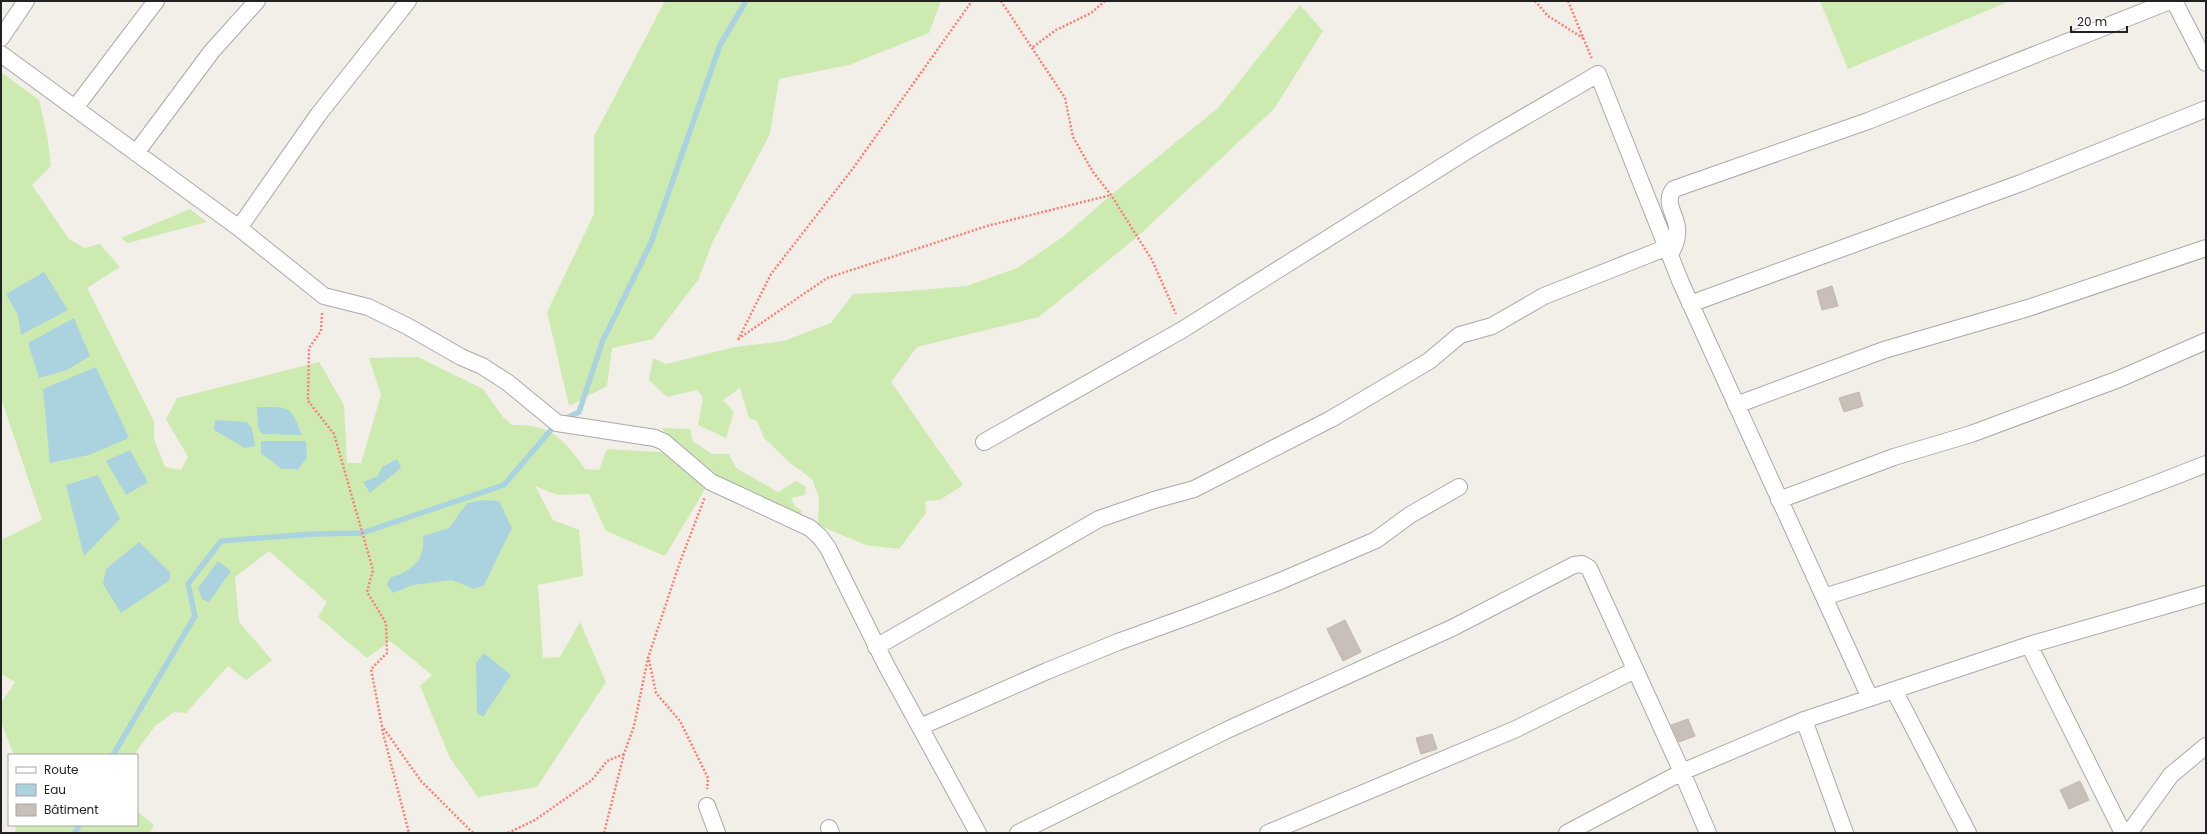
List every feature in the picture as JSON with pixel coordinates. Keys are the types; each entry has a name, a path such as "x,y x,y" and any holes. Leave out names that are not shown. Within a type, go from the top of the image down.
{"street":[{"path":"1,38 26,1"},
{"path":"75,108 156,1"},
{"path":"136,153 212,51 257,1"},
{"path":"239,228 318,115 408,1"},
{"path":"876,647 1099,520 1201,486 1331,419 1429,361 1460,335 1492,326 1544,296 1669,251 1676,243 1677,235 1677,226 1669,203 1669,197 1674,189 1868,121 2170,1"},
{"path":"2174,1 2206,64"},
{"path":"1,54 239,228 324,296 368,307 407,326 461,357 482,366 508,382 557,423 655,438 664,442 711,482 810,528 820,537 828,548 876,647 978,833"},
{"path":"984,442 1182,330 1478,144 1598,74 1690,304 1870,698"},
{"path":"1690,304 2021,183 2206,109"},
{"path":"1736,404 1884,350 2028,308 2206,248"},
{"path":"1779,500 1894,457 1971,434 2119,379 2206,341"},
{"path":"1824,597 1978,548 2043,524 2123,498 2206,464"},
{"path":"920,727 1047,671 1118,642 1278,582 1376,540 1410,515 1459,487"},
{"path":"1018,833 1227,730 1452,628 1574,565 1582,564 1589,568 1682,772 1708,833"},
{"path":"1567,833 1682,772 1804,720 2029,645 2206,594"},
{"path":"2029,645 2123,833"},
{"path":"1268,833 1516,729 1635,670"},
{"path":"1894,690 1968,833"},
{"path":"1804,720 1845,833"},
{"path":"2128,833 2171,775 2206,746"},
{"path":"707,806 717,833"}],"path":[{"path":"972,1 854,167 771,274 738,340 827,278 987,226 1111,195"},
{"path":"1001,1 1033,47 1065,98 1073,136 1093,172 1111,195 1152,260 1182,330"},
{"path":"1033,47 1056,30 1091,13 1105,1"},
{"path":"1535,1 1548,16 1583,38"},
{"path":"1568,1 1598,74"},
{"path":"324,296 321,331 308,348 308,401 334,434 373,570 367,592 386,623 388,653 371,669 382,726 409,833"},
{"path":"604,833 624,754 634,726 648,658 680,562 711,482"},
{"path":"648,658 656,693 680,721 708,778 707,806"},
{"path":"382,726 421,781 473,833"},
{"path":"508,833 535,820 592,780 607,761 624,754"}],"green space":[{"path":"665,1 941,1 929,33 849,65 779,79 770,134 713,241 698,280 653,339 612,348 607,386 569,406 547,312 594,214 594,136"},
{"path":"1820,1 2010,1 1848,69"},
{"path":"1300,5 1323,31 1274,109 1137,237 1039,317 917,347 891,382 963,485 940,500 925,501 926,513 899,549 866,545 818,525 819,498 812,479 790,463 764,438 757,421 749,418 740,388 723,400 734,412 726,438 698,425 703,397 697,390 667,397 649,380 653,358 666,364 735,347 784,341 831,323 853,294 967,286 1017,268 1064,236 1111,195 1218,108"},
{"path":"1,72 39,100 47,134 51,166 32,185 69,239 85,248 100,244 120,267 87,288 154,421 154,439 165,467 181,470 188,457 166,419 177,398 319,362 344,405 347,463 361,463 381,395 369,358 418,357 483,389 503,417 512,425 537,427 555,435 563,441 585,469 599,470 607,449 674,453 707,486 665,556 606,531 589,494 557,495 535,486 553,520 579,530 583,576 538,585 543,658 560,657 580,622 606,682 537,787 478,797 450,758 420,686 432,675 390,641 367,658 318,617 327,602 269,551 235,577 239,622 272,660 246,680 228,666 186,713 174,712 155,726 135,754 14,754 1,722 1,703 15,682 1,674 1,540 42,520 1,398"},
{"path":"190,209 207,222 128,243 121,238"},
{"path":"661,428 690,429 693,441 712,454 729,454 736,468 778,492 796,481 806,487 805,495 791,498 794,505 802,511 799,516 714,477"},
{"path":"138,812 154,825 150,833 15,833 16,826 138,826"}],"water":[{"path":"44,272 68,310 21,335 18,315 6,294"},
{"path":"74,318 90,356 67,370 39,378 28,343"},
{"path":"96,367 129,438 89,455 50,463 43,389"},
{"path":"257,407 287,409 295,418 302,435 262,434 258,427"},
{"path":"215,420 247,422 252,428 255,446 245,448 214,430"},
{"path":"261,441 306,441 307,458 298,469 281,469 261,453"},
{"path":"130,450 148,482 126,495 106,461"},
{"path":"397,459 401,468 370,493 363,482 378,476 382,467"},
{"path":"98,475 120,519 84,556 66,485"},
{"path":"484,500 499,501 512,528 484,585 474,589 452,580 413,585 393,593 387,585 390,578 405,572 416,564 422,552 423,536 449,528 467,503"},
{"path":"139,542 170,572 170,580 121,613 103,584 106,569"},
{"path":"218,561 231,571 209,602 202,599 198,588"},
{"path":"484,653 511,675 483,717 477,713 476,663"}],"building":[{"path":"1832,286 1838,306 1822,310 1817,291"},
{"path":"1859,392 1863,406 1844,412 1839,398"},
{"path":"1345,620 1361,652 1343,661 1327,629"},
{"path":"1688,719 1695,736 1679,742 1671,725"},
{"path":"1432,734 1437,749 1421,754 1416,738"},
{"path":"2080,781 2089,800 2069,809 2060,790"}],"waterway":[{"path":"563,420 579,412 603,340 651,243 720,45 746,1"},
{"path":"114,754 195,616 188,584 221,541 313,534 362,533 504,485 556,424"},
{"path":"75,833 78,826"}]}
